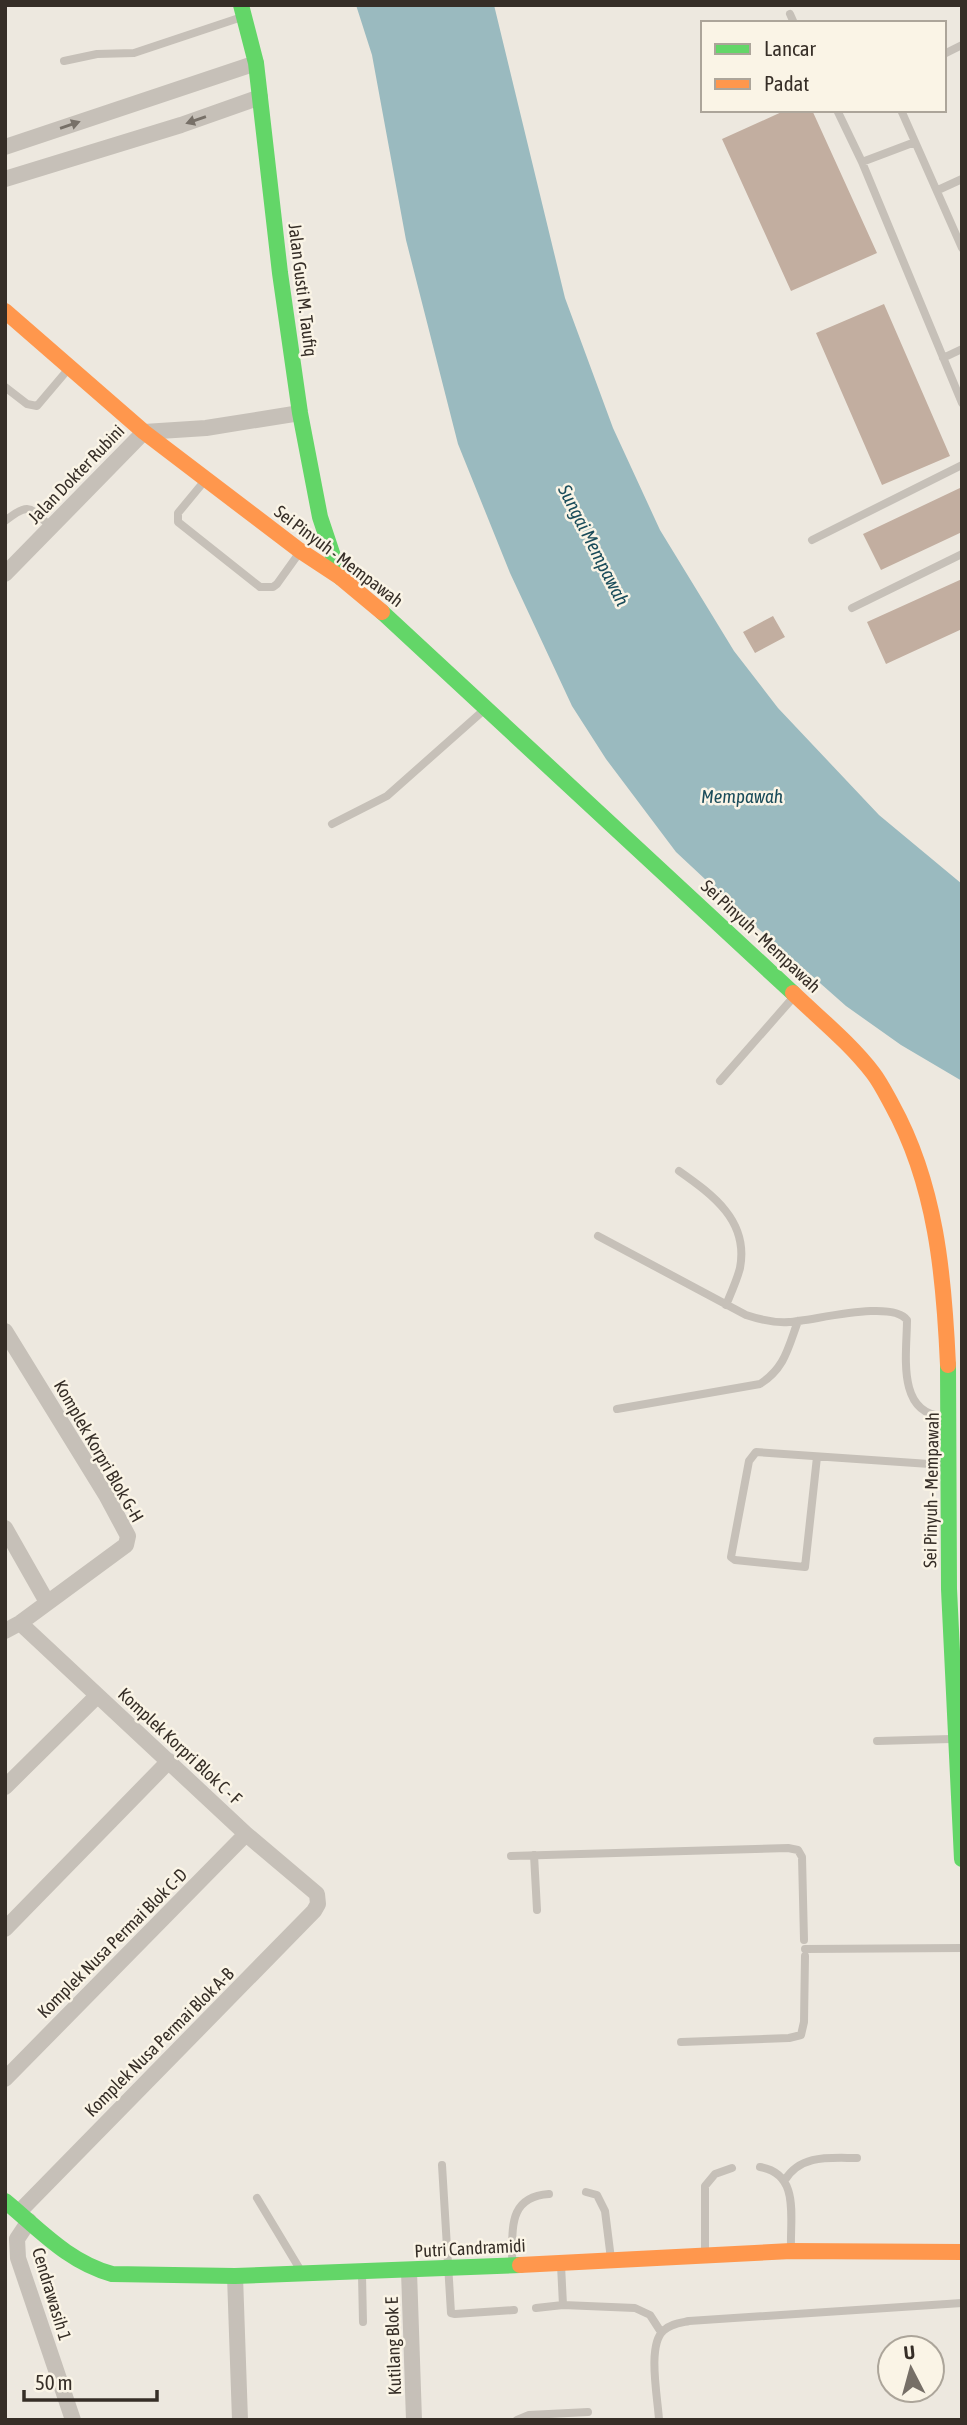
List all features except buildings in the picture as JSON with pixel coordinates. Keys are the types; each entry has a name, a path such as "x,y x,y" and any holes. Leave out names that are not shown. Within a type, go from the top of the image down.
{"main road":[{"name":"Jalan Gusti M. Taufiq","path":"243,10 256,63 280,273 300,413 320,517 340,577"},
{"name":"Sei Pinyuh - Mempawah","path":"6,314 144,432 297,556 340,577 407,633 844,1041 876,1076 896,1108 918,1155 936,1209 947,1272 956,1377 948,1500 955,1552 962,1858"},
{"name":"Putri Candramidi","path":"5,2201 77,2261 102,2272 236,2276 409,2271 791,2251 962,2252"}],"street":[{"path":"5,147 256,63"},
{"path":"5,179 181,125 260,97"},
{"path":"144,432 206,428 300,413"},
{"name":"Jalan Dokter Rubini","path":"5,574 144,432"},
{"name":"Komplek Korpri Blok G-H","path":"5,1331 106,1495 128,1536 126,1545 13,1627"},
{"path":"948,1500 962,1488"},
{"path":"5,1528 47,1602"},
{"name":"Komplek Korpri Blok C - F","path":"13,1627 97,1696 246,1834 317,1894"},
{"path":"5,1787 97,1696"},
{"path":"5,1929 169,1761"},
{"name":"Komplek Nusa Permai Blok C-D","path":"5,2079 246,1834"},
{"name":"Komplek Nusa Permai Blok A-B","path":"24,2217 314,1911 318,1904 317,1894"},
{"name":"Cendrawasih 1","path":"24,2217 12,2263 73,2420"},
{"name":"Kutilang Blok E","path":"409,2271 415,2420"},
{"path":"236,2276 240,2420"}],"lane":[{"path":"64,61 97,54 135,52 243,10"},
{"path":"790,14 793,21"},
{"path":"946,53 962,45"},
{"path":"838,112 862,162 962,403"},
{"path":"902,112 962,248"},
{"path":"862,162 915,142"},
{"path":"938,190 962,179"},
{"path":"943,358 962,349"},
{"path":"5,387 27,404 37,405 69,368"},
{"path":"813,540 962,465"},
{"path":"205,481 178,513 180,526 260,587 273,587 297,556"},
{"path":"5,520 25,508 32,510 51,527"},
{"path":"852,608 962,554"},
{"path":"332,824 387,796 486,708"},
{"path":"720,1081 795,995"},
{"path":"679,1171 714,1195 727,1212 737,1234 741,1257 739,1272 726,1305"},
{"path":"598,1236 726,1305 767,1322 798,1321 876,1311 892,1311 904,1315 907,1320 908,1383 911,1396 916,1406 924,1412 952,1416"},
{"path":"617,1409 760,1384 774,1375 784,1361 798,1321"},
{"path":"817,1457 805,1567 735,1560 732,1557 752,1456 756,1452 950,1466"},
{"path":"877,1741 958,1734"},
{"path":"511,1856 788,1848 797,1850 802,1857 805,1948 802,2035 789,2038 681,2042"},
{"path":"534,1856 537,1910"},
{"path":"805,1948 962,1948"},
{"path":"785,2180 793,2169 805,2162 823,2158 857,2158"},
{"path":"442,2165 451,2313 514,2310"},
{"path":"760,2167 773,2169 785,2180 789,2189 791,2251"},
{"path":"705,2255 705,2186 715,2174 732,2168"},
{"path":"586,2192 597,2195 605,2211 611,2260"},
{"path":"512,2265 513,2219 527,2199 549,2194"},
{"path":"257,2198 302,2274"},
{"path":"561,2262 563,2305"},
{"path":"362,2272 363,2322"},
{"path":"659,2420 654,2353 661,2332 671,2325 689,2321 962,2303"},
{"path":"536,2308 563,2305 635,2308 650,2315 661,2332"},
{"path":"517,2420 529,2415 588,2412"}],"water":[{"name":"Mempawah","path":"356,5 494,5 565,298 613,428 660,530 734,651 778,708 879,815 962,884 962,1081 901,1045 846,1006 676,852 606,759 572,706 510,573 458,444 406,240 372,55"}],"traffic: fast":[{"path":"241,5 256,63 280,273 300,413 320,517 340,577"},
{"path":"382,612 793,993"},
{"path":"948,1365 949,1589 962,1859"},
{"path":"5,2201 68,2253 96,2269 112,2274 235,2276 520,2265"}],"traffic: slow":[{"path":"5,311 144,432 299,550 340,577 382,612"},
{"path":"793,993 845,1041 873,1073 907,1135 919,1167 935,1231 944,1298 948,1365"},
{"path":"520,2265 791,2251 962,2252"}],"water label":[{"name":"Sungai Mempawah","path":"594,545"}]}
